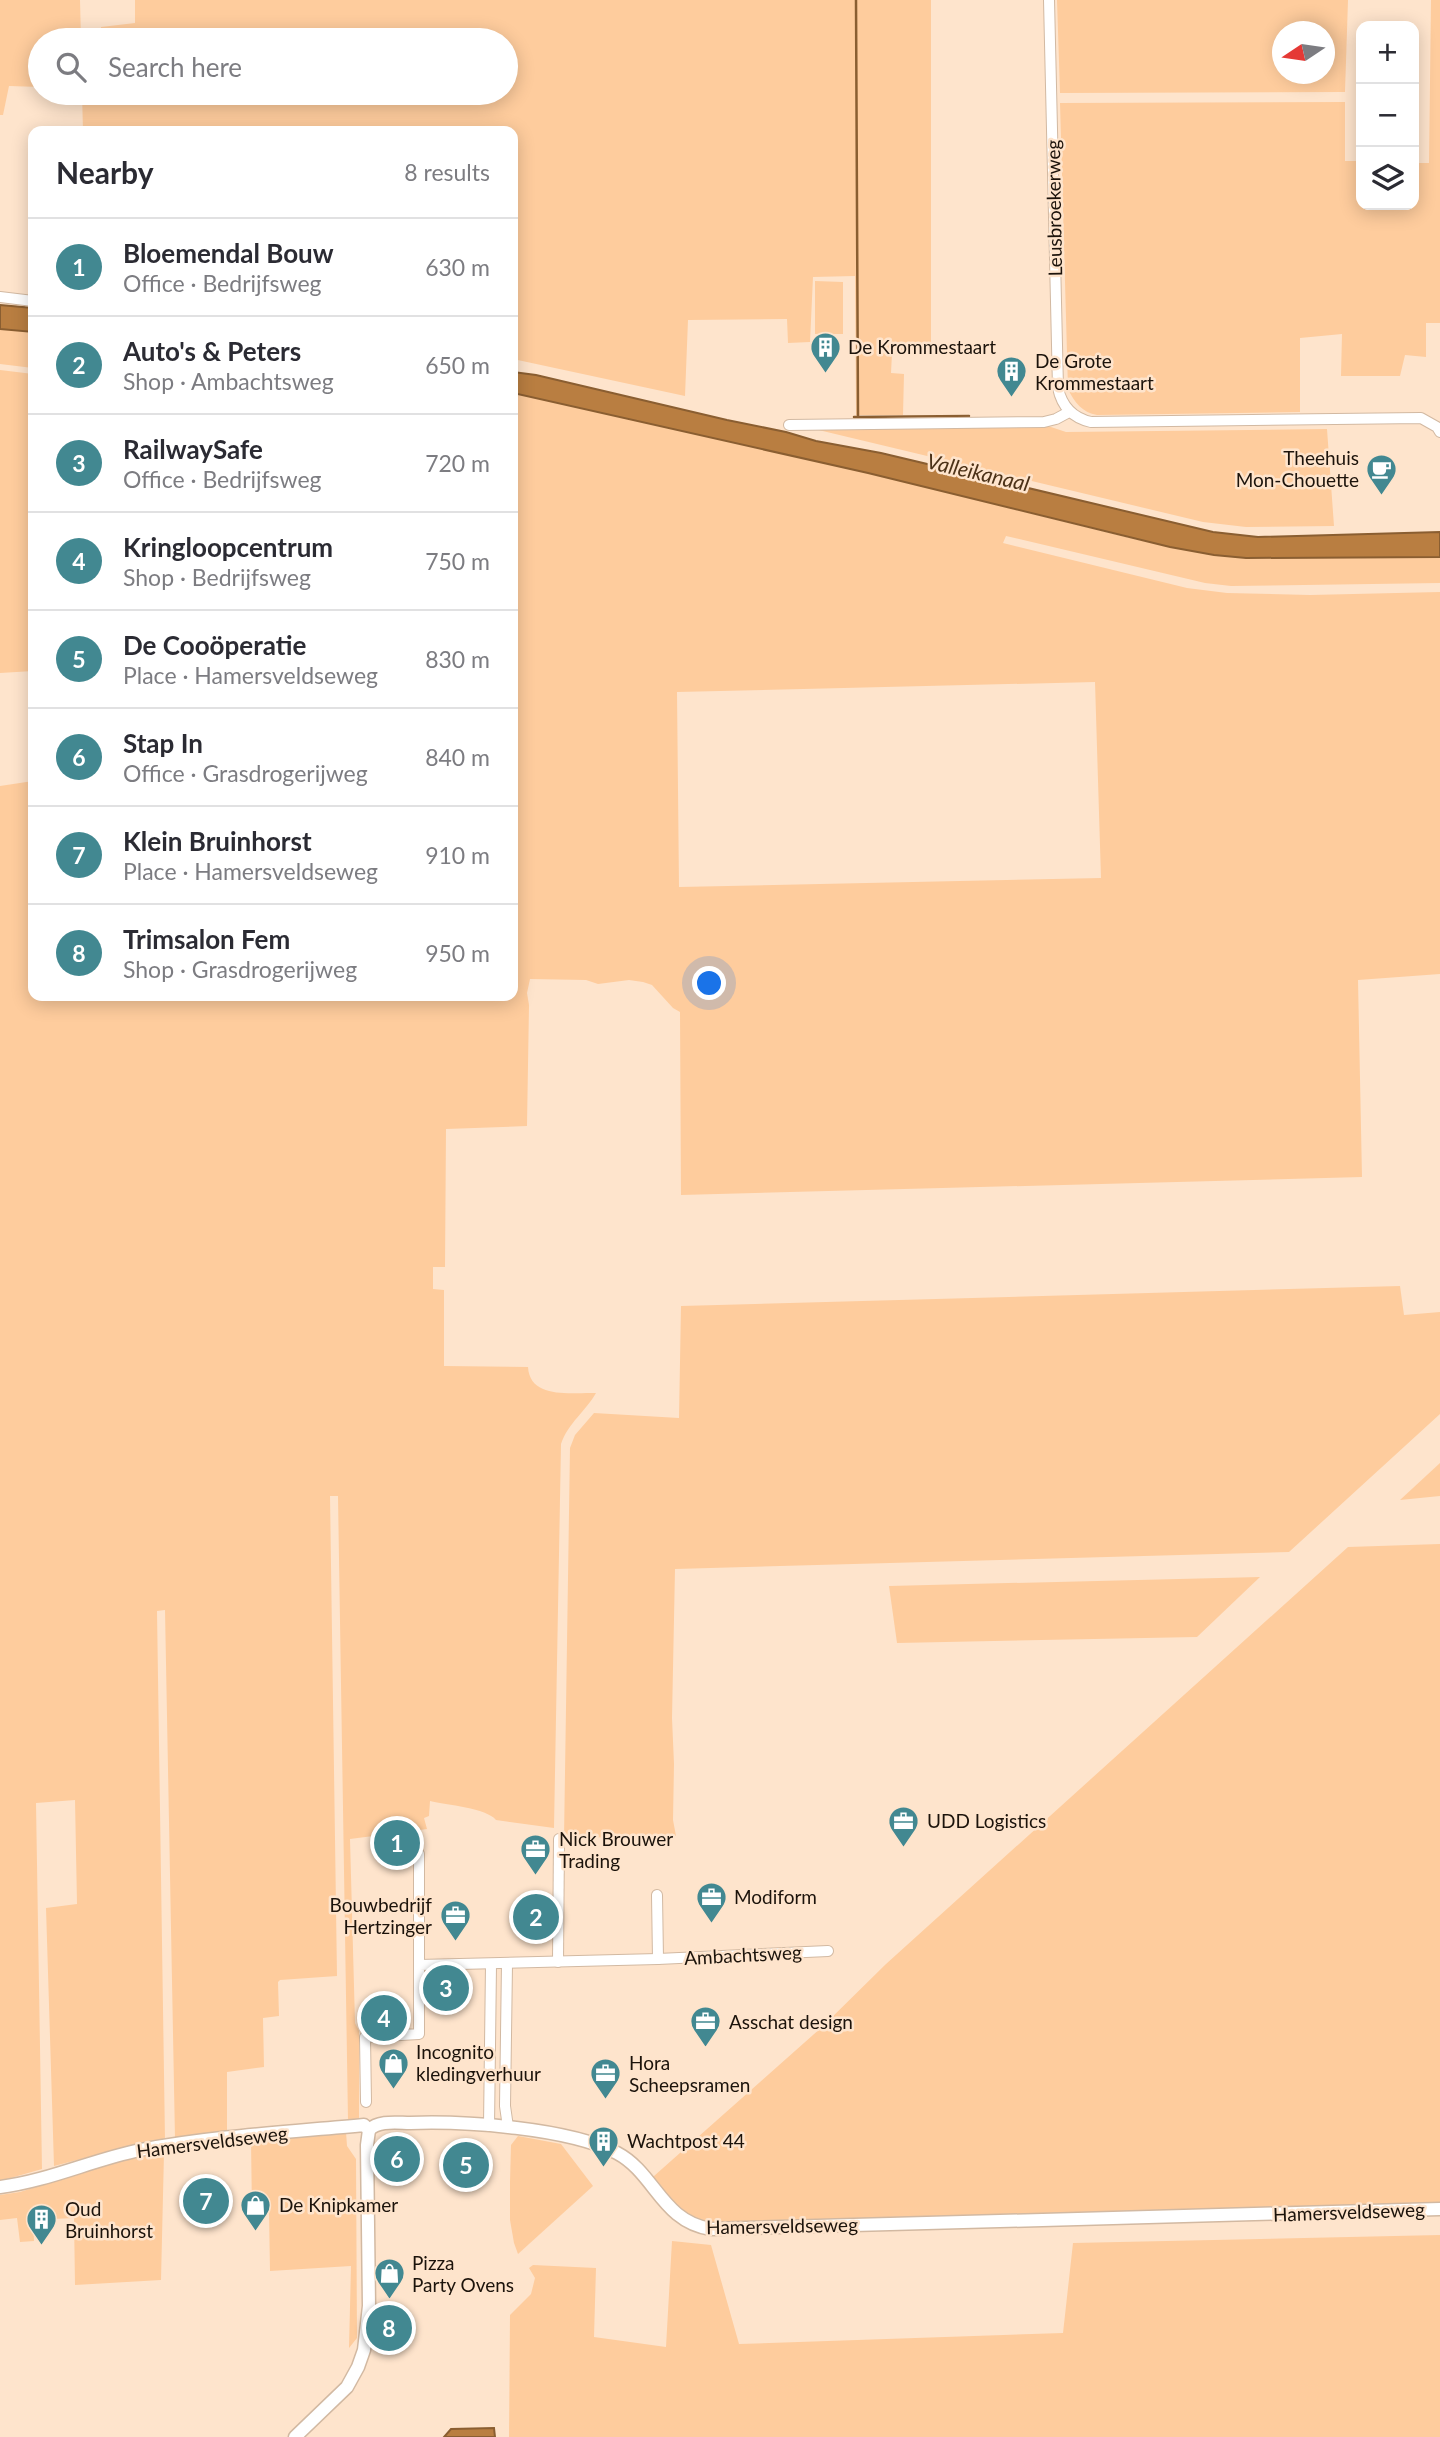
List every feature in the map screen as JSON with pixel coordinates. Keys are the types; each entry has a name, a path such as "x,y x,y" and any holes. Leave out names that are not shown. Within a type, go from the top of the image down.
{"street":[{"name":"Leusbroekerweg","path":"1049,0 1058,388 1061,400 1069,412"},
{"path":"0,297 28,300"},
{"path":"792,426 839,423 1044,422 1069,412 1091,422 1421,418 1437,427 1440,432"},
{"path":"558,1962 559,1839"},
{"path":"366,2102 365,2037 419,2034 419,1854"},
{"name":"Ambachtsweg","path":"657,1895 658,1959"},
{"name":"Ambachtsweg","path":"419,1965 491,1965 828,1951"},
{"path":"507,1964 505,2106 508,2127"},
{"path":"489,2126 491,1965"},
{"name":"Hamersveldseweg","path":"0,2188 38,2180 107,2158 168,2145 364,2125 369,2130 373,2126 384,2124 427,2122 508,2127 557,2135 619,2154 678,2216 694,2226 711,2229 1440,2210"},
{"path":"295,2437 346,2387 364,2350 369,2306 369,2130"}],"shaded area":[{"path":"0,0 80,0 81,28 28,28 28,87 9,86 3,115 0,115"},
{"path":"135,0 931,0 931,351 892,353 891,373 904,374 903,415 856,415 855,276 813,277 810,342 788,343 787,319 688,320 685,396 518,360 518,126 83,126 82,105 518,105 518,28 101,28 135,23"},
{"path":"1057,0 1348,0 1345,92 1060,93"},
{"path":"1431,0 1440,0 1440,323 1426,323 1426,357 1405,355 1400,376 1341,376 1342,334 1300,338 1300,412 1097,415 1087,412 1073,398 1068,389 1060,103 1345,102 1345,161 1356,161 1356,210 1419,210 1419,163 1429,163"},
{"path":"815,281 843,282 843,334 815,334"},
{"path":"0,305 28,308 28,332 0,329"},
{"path":"0,329 28,332 28,367 0,364"},
{"path":"0,370 28,373 28,671 0,673"},
{"path":"518,373 816,441 881,453 1213,532 1258,537 1440,532 1440,557 1246,558 1214,555 1170,547 868,473 518,394"},
{"path":"518,394 868,473 1138,540 1227,557 1440,557 1440,583 1231,586 1205,583 1006,536 1003,543 1187,588 1227,593 1310,595 1440,592 1440,974 1358,980 1362,1177 681,1195 680,1012 652,985 643,982 629,980 598,984 586,980 530,979 527,993 527,1126 446,1129 445,1267 433,1267 433,1289 444,1290 444,1366 528,1367 536,1385 544,1389 564,1393 596,1393 568,1430 561,1444 554,1828 496,1820 475,1810 430,1801 429,1816 424,1818 427,1829 350,1839 355,2023 359,2031 359,2120 348,2120 338,1496 330,1496 337,1976 278,1982 279,2016 263,2018 264,2067 227,2072 227,2132 175,2139 165,1610 157,1611 165,2140 142,2143 54,2166 46,1908 77,1904 75,1800 36,1803 42,2169 0,2181 0,786 28,782 28,1001 518,1001","holes":["1095,682 1101,878 679,887 677,692"]},
{"path":"1045,425 1066,432 1327,429 1334,526 1246,527 1203,522 806,427"},
{"path":"1400,1286 1404,1315 1440,1312 1440,1414 1289,1552 675,1569 672,1718 673,1820 676,1836 564,1838 570,1448 575,1435 594,1413 679,1418 681,1306"},
{"path":"1440,1463 1440,1496 1400,1500"},
{"path":"1440,1544 1440,2203 720,2226 696,2218 679,2208 647,2176 654,2176 822,2027 886,1964 1348,1547"},
{"path":"1260,1577 1197,1637 897,1643 889,1586"},
{"path":"346,2132 347,2146 356,2159 357,2338 349,2348 351,2266 270,2271 269,2211 252,2212 251,2141"},
{"path":"518,2136 561,2144 593,2186 518,2254 510,2220 510,2182 511,2145"},
{"path":"164,2153 161,2280 75,2285 74,2218 33,2220 34,2241 20,2242 17,2218 0,2220 0,2195 20,2192 112,2163"},
{"path":"1440,2235 1440,2437 509,2437 510,2315 531,2294 535,2278 529,2268 533,2265 596,2268 594,2337 666,2347 672,2241 711,2245 739,2344 1063,2333 1073,2243"},
{"path":"494,2428 495,2437 444,2437 451,2429"}],"waterway":[{"path":"856,0 858,417"},
{"path":"854,417 969,416"}],"place":[{"name":"De Krommestaart","path":"825,374"},
{"name":"De Grote Krommestaart","path":"1012,399"},
{"name":"Theehuis Mon-Chouette","path":"1382,496"},
{"name":"Bloemendal Bouw","path":"397,1843"},
{"name":"UDD Logistics","path":"904,1848"},
{"name":"Nick Brouwer Trading","path":"536,1877"},
{"name":"Auto's & Peters","path":"536,1917"},
{"name":"Modiform","path":"711,1924"},
{"name":"Bouwbedrijf Hertzinger","path":"455,1943"},
{"name":"RailwaySafe","path":"446,1988"},
{"name":"Kringloopcentrum","path":"384,2018"},
{"name":"Asschat design","path":"706,2049"},
{"name":"Incognito kledingverhuur","path":"393,2090"},
{"name":"Hora Scheepsramen","path":"606,2101"},
{"name":"Stap In","path":"397,2159"},
{"name":"De Cooöperatie","path":"466,2165"},
{"name":"Wachtpost 44","path":"604,2168"},
{"name":"Klein Bruinhorst","path":"206,2201"},
{"name":"De Knipkamer","path":"256,2232"},
{"name":"Oud Bruinhorst","path":"42,2247"},
{"name":"Pizza Party Ovens","path":"389,2301"},
{"name":"Trimsalon Fem","path":"389,2328"}],"water label":[{"name":"Valleikanaal","path":"978,473"}]}
